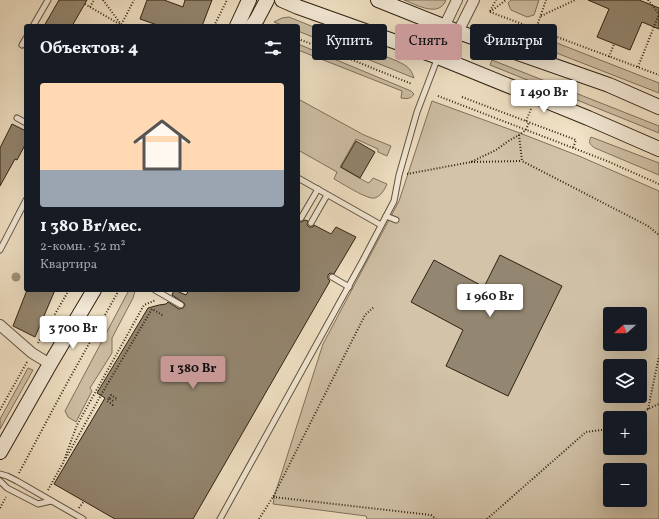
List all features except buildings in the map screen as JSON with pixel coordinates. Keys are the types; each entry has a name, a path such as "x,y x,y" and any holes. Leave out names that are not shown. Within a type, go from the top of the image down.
{"main road":[{"path":"238,24 249,0"},
{"path":"253,24 268,0"},
{"path":"282,0 395,42"},
{"path":"378,0 437,24"},
{"path":"462,33 609,85 659,107"},
{"path":"445,60 588,118 659,149"},
{"path":"0,452 93,292"}],"street":[{"path":"445,24 457,0"},
{"path":"462,24 474,0"},
{"path":"0,325 32,353 50,364"}],"lane":[{"path":"34,24 48,0"},
{"path":"220,519 394,201 418,112 437,60"},
{"path":"17,118 24,122"},
{"path":"300,179 381,225"},
{"path":"302,218 318,189"},
{"path":"311,223 327,195"},
{"path":"0,250 24,204"},
{"path":"386,216 396,220"},
{"path":"332,277 348,287"},
{"path":"158,292 181,305"},
{"path":"0,474 7,476 82,519"},
{"path":"0,481 7,488 38,504 51,501"},
{"path":"34,491 38,504"}],"path":[{"path":"90,7 94,0"},
{"path":"103,0 121,24"},
{"path":"123,24 134,0"},
{"path":"215,24 227,0"},
{"path":"490,12 496,0"},
{"path":"490,12 506,0"},
{"path":"538,24 546,0"},
{"path":"540,16 575,0"},
{"path":"638,66 659,14 648,0"},
{"path":"85,4 119,24"},
{"path":"490,12 522,24"},
{"path":"557,37 659,75"},
{"path":"300,40 412,84"},
{"path":"609,57 614,44"},
{"path":"438,96 607,160 659,184"},
{"path":"462,97 576,140 573,148"},
{"path":"471,162 496,150 519,136 526,130 529,122"},
{"path":"519,136 522,161"},
{"path":"400,175 471,162 522,161 648,226 659,235"},
{"path":"0,410 68,292"},
{"path":"19,473 118,292"},
{"path":"64,464 77,425 144,305 158,300 162,294"},
{"path":"259,519 273,497 365,315 374,307"},
{"path":"47,492 152,310 164,316"},
{"path":"648,409 659,356"},
{"path":"109,398 114,402 113,405 106,401 109,398"},
{"path":"648,409 659,404"},
{"path":"487,519 586,432 603,430"},
{"path":"273,497 432,515 436,519"},
{"path":"78,510 84,501"}],"shaded area":[{"path":"404,0 446,0 443,5 438,8 427,9"},
{"path":"511,0 539,0 534,15 527,17 511,10 508,3"},
{"path":"289,17 312,26 312,37 300,32 300,24 279,24 274,22 282,18"},
{"path":"557,43 659,83 659,93 557,53"},
{"path":"300,45 312,50 312,56 300,51"},
{"path":"387,57 408,67 414,78 370,60 387,60"},
{"path":"323,60 336,60 411,91 414,94 409,98 401,98 402,91"},
{"path":"492,60 659,126 659,133 490,65"},
{"path":"300,100 364,135 391,146 387,156 378,152 378,149 356,139 340,167 368,183 373,178 387,184 379,196 375,198 371,198 354,191 334,179 337,172 300,151"},
{"path":"432,101 579,156 659,191 659,519 367,519 366,516 273,504 323,344 399,201"},
{"path":"591,137 659,163 659,175 595,148 590,143"},
{"path":"128,292 135,292 112,338 112,353 90,388 92,391 76,422 68,417 65,411"},
{"path":"28,368 33,370 0,429 0,419"}]}
